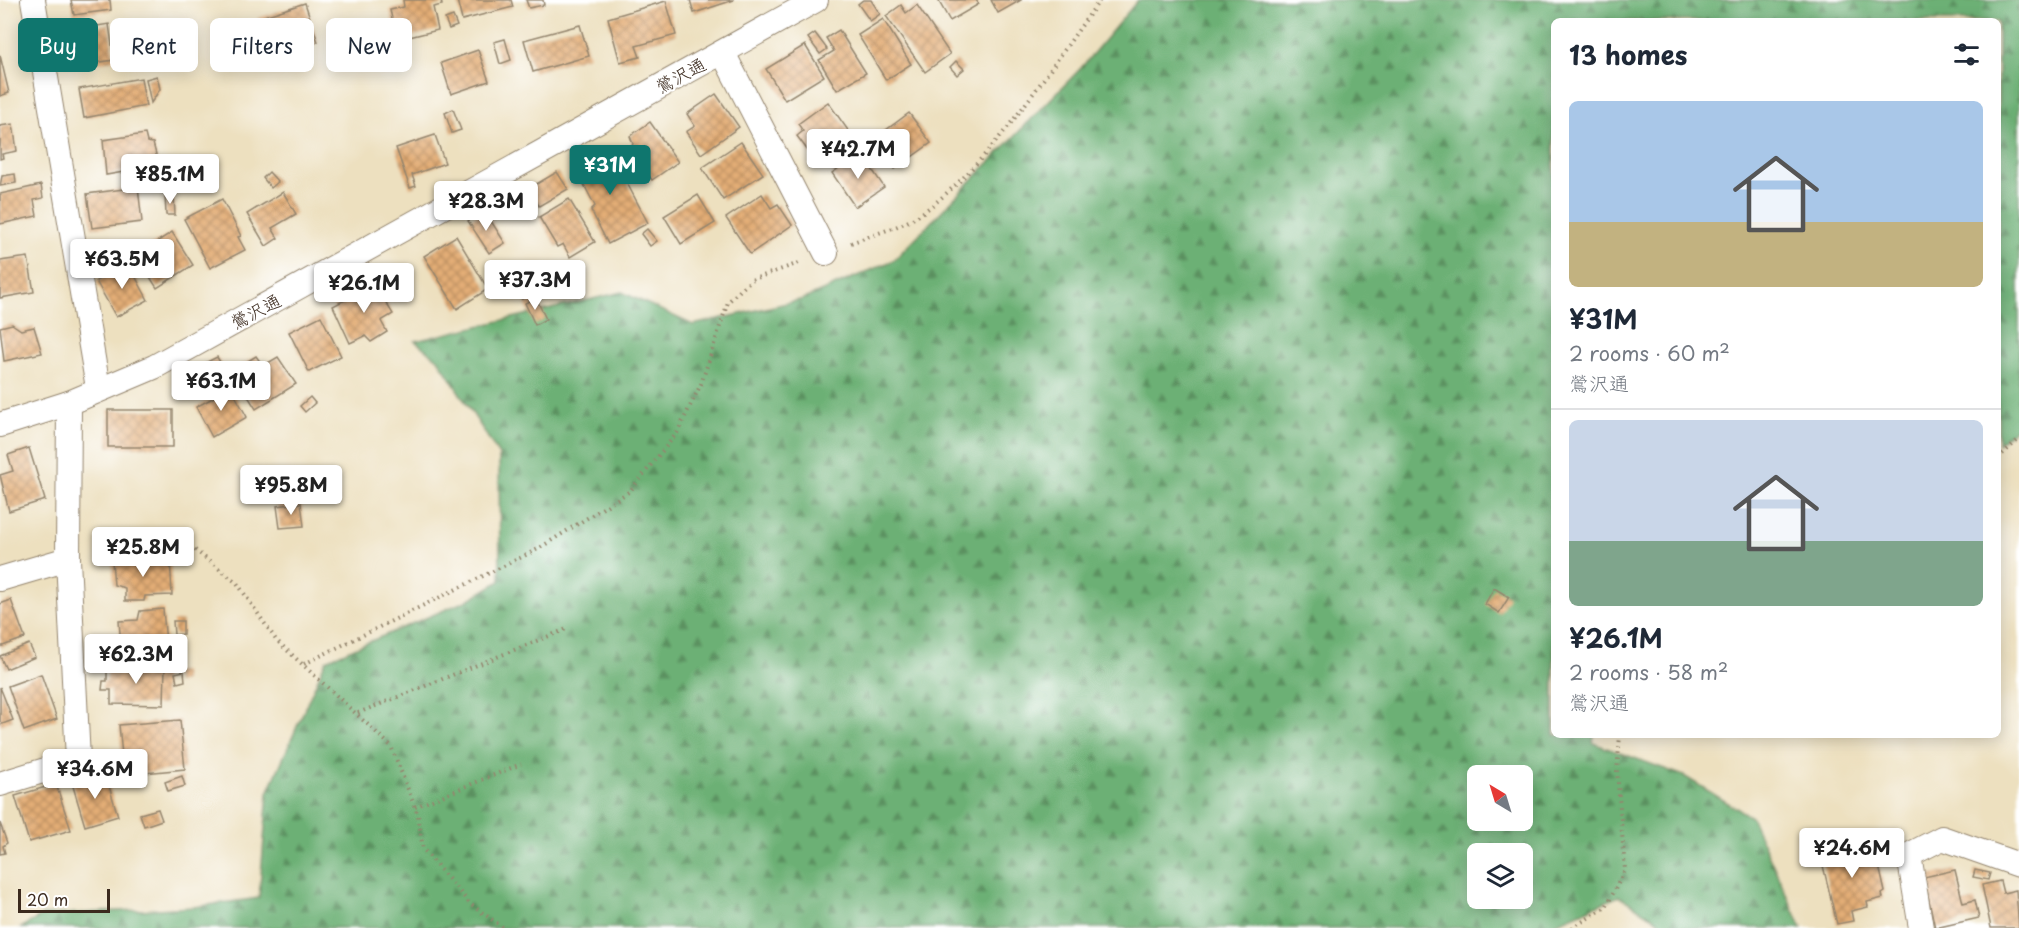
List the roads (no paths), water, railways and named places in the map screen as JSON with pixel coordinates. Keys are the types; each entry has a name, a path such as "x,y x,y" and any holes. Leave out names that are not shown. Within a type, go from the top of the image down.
{"street":[{"path":"33,0 98,388"},
{"name":"鶯沢通","path":"0,425 69,403 98,388 154,367 816,0"},
{"path":"723,53 826,253"},
{"path":"0,784 78,760 68,559 69,403"},
{"path":"0,579 68,559"},
{"path":"1921,928 1909,855 1942,838 2019,865"}]}
